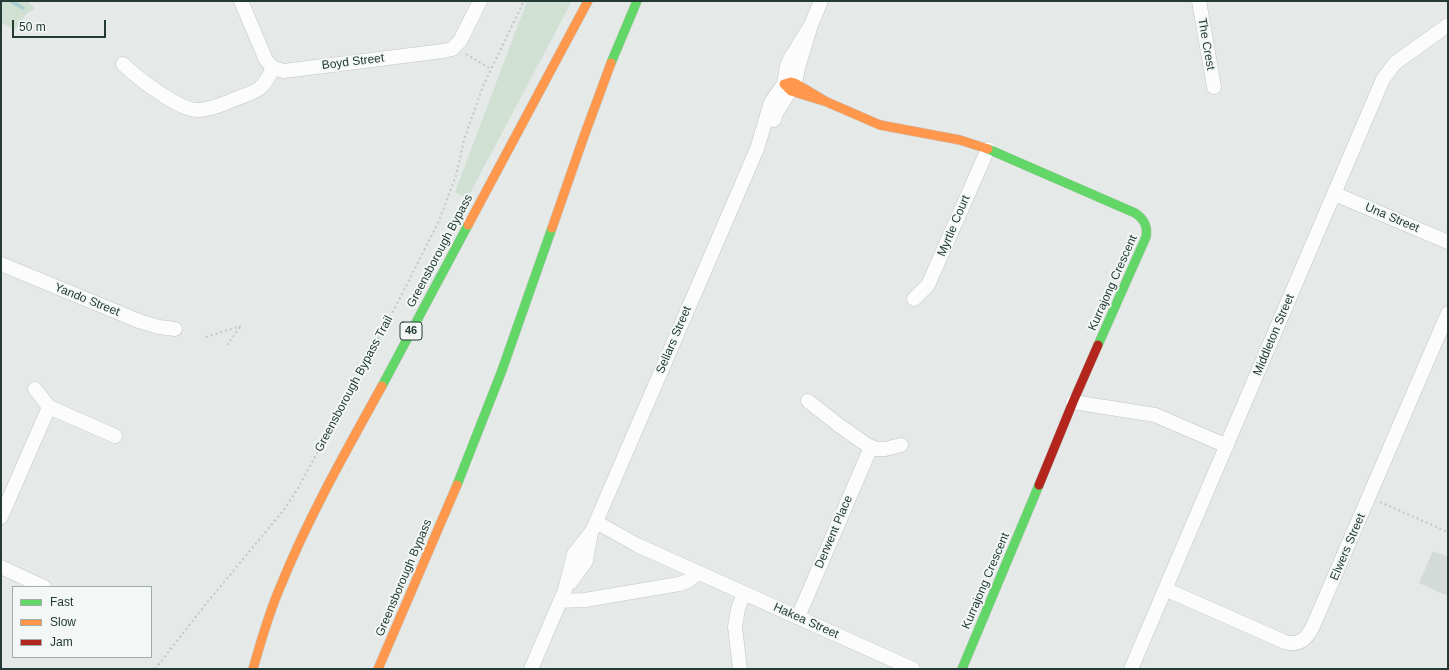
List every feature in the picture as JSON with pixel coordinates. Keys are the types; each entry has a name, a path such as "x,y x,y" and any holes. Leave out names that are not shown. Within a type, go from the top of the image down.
{"main road":[{"name":"Greensborough Bypass","path":"253,669 265,626 286,569 313,511 398,357 588,1"},
{"name":"Greensborough Bypass","path":"378,669 436,534 501,375 526,307 592,114 637,1"},
{"name":"Kurrajong Crescent","path":"790,86 880,125 960,140 988,149 1135,213 1143,219 1148,226 1146,237 1073,402 1007,564 962,669"}],"street":[{"path":"123,64 144,83 185,108 197,110 207,109 259,90 268,80 273,68 266,60 241,1"},
{"path":"455,47 465,33 480,1"},
{"name":"Sellars Street","path":"531,669 563,596 574,554 594,526 757,149 771,102 790,86 787,66 811,24 821,1"},
{"name":"The Crest","path":"1199,1 1214,87"},
{"name":"Middleton Street","path":"1131,669 1387,73 1401,59 1448,25"},
{"name":"Boyd Street","path":"273,68 284,71 443,51 455,47"},
{"name":"Myrtle Court","path":"914,299 928,285 988,149"},
{"name":"Una Street","path":"1335,194 1448,242"},
{"name":"Yando Street","path":"1,264 139,321 159,327 175,329"},
{"name":"Elwers Street","path":"1165,589 1285,642 1297,643 1305,639 1313,626 1448,313"},
{"path":"34,389 49,407 116,436"},
{"path":"808,401 840,426 871,447 885,449 901,445"},
{"path":"1073,402 1155,415 1227,446"},
{"path":"1,517 49,407"},
{"name":"Derwent Place","path":"798,617 871,447"},
{"name":"Hakea Street","path":"594,526 913,669"},
{"path":"1,567 42,586"},
{"path":"563,596 585,600 679,584 688,581 698,572"},
{"path":"740,669 735,627 738,609 744,593"}],"path":[{"name":"Greensborough Bypass Trail","path":"155,669 210,599 283,511 297,490 397,304 438,223 456,176 464,140 483,86 524,1"},
{"path":"455,47 491,69"},
{"path":"206,337 241,326 227,345"},
{"path":"1380,502 1448,532"}],"shaded area":[{"path":"1433,551 1448,557 1448,596 1419,583"}],"green space":[{"path":"1,1 28,1 35,9 27,13 15,30 1,22"},
{"path":"527,1 572,1 467,199 455,192"}],"waterway":[{"path":"11,1 23,8"}],"traffic: fast":[{"path":"611,63 637,1"},
{"path":"988,149 1135,213 1145,223 1146,237 1098,345"},
{"path":"382,386 468,225"},
{"path":"457,485 501,373 552,228"},
{"path":"962,669 1039,485"}],"traffic: slow":[{"path":"468,225 588,1"},
{"path":"552,228 611,63"},
{"path":"827,102 791,91 784,84 791,82 795,83 827,102 880,125 960,140 988,149"},
{"path":"253,669 273,606 292,559 328,484 382,386"},
{"path":"378,669 457,485"}],"traffic: jam":[{"path":"1039,485 1098,345"}]}
